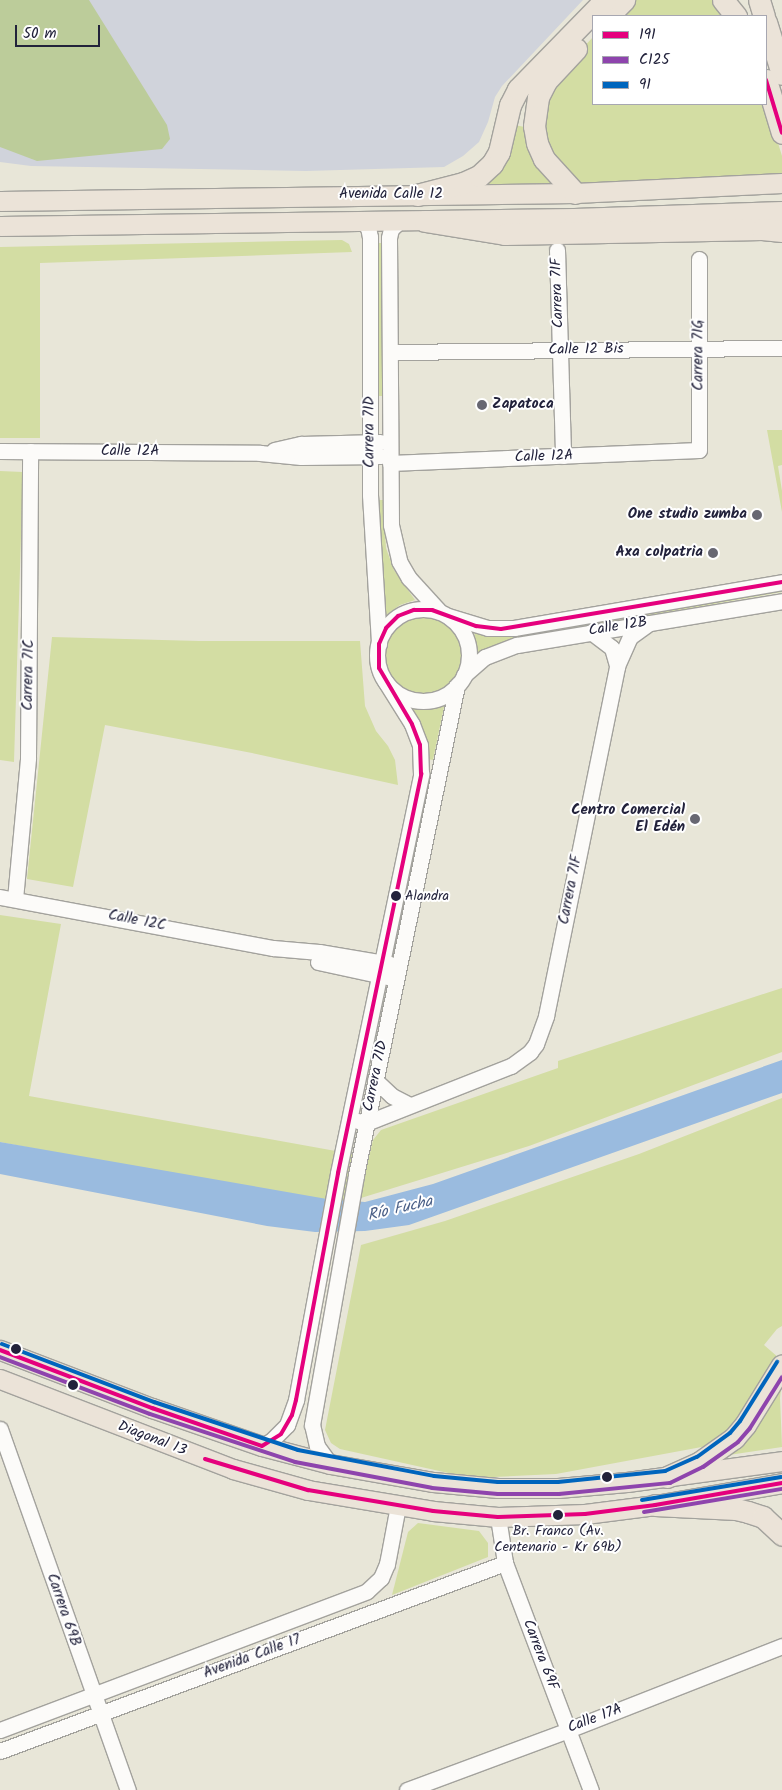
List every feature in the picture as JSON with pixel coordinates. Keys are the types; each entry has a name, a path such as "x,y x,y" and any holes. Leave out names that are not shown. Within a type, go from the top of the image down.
{"highway":[{"path":"417,195 463,183 479,176 492,164 499,152 510,105 518,89 605,0"},
{"path":"609,15 624,0"},
{"path":"723,0 735,15"},
{"path":"740,0 746,15"},
{"path":"759,0 764,15"},
{"path":"767,25 779,66 773,103"},
{"path":"575,193 544,159 537,143 534,112 538,97 546,81 592,32"},
{"path":"767,83 782,133"},
{"path":"425,221 505,234 762,229 782,231"},
{"path":"667,1477 700,1462 734,1438 782,1366"},
{"path":"656,1505 736,1509 763,1518 782,1535"}],"main road":[{"name":"Avenida Calle 12","path":"0,200 575,193 782,183"},
{"path":"0,194 38,200"},
{"name":"Avenida Calle 12","path":"0,226 425,221 782,211"},
{"name":"Diagonal 13","path":"0,1350 152,1408 262,1446 330,1464 433,1482 498,1488 558,1488 667,1477 782,1461"},
{"name":"Diagonal 13","path":"0,1379 218,1464 308,1490 398,1506 498,1517 584,1514 656,1505 782,1483"}],"street":[{"name":"Carrera 71D","path":"401,220 390,230 389,238 390,525 397,553 409,578 444,614"},
{"name":"Carrera 71D","path":"362,222 370,230 371,531 379,644"},
{"name":"Carrera 71F","path":"557,250 563,456"},
{"name":"Carrera 71G","path":"699,259 699,450"},
{"name":"Calle 12 Bis","path":"390,352 782,348"},
{"name":"Calle 12A","path":"0,451 260,453 301,444 370,449 390,454 563,456 699,450"},
{"name":"Carrera 71C","path":"8,898 28,758 30,451"},
{"name":"Calle 12B","path":"444,614 488,628 514,628 782,582"},
{"name":"Calle 12B","path":"460,680 485,657 517,645 782,601"},
{"path":"423,609 444,614 457,624 467,643 468,654 460,680 437,698 420,700 404,697 385,681 377,660 379,644 391,622 406,612 423,609"},
{"name":"Carrera 71F","path":"408,1104 511,1066 530,1052 542,1030 617,666 630,637 648,623"},
{"path":"591,632 612,648 617,666"},
{"name":"Carrera 71D","path":"330,1464 316,1446 312,1426 366,1123 460,680"},
{"name":"Carrera 71D","path":"262,1446 281,1434 292,1415 338,1173 421,774 420,744 412,724 385,681"},
{"name":"Calle 12C","path":"8,898 273,948 318,962 397,972"},
{"path":"375,1080 392,1096 408,1104"},
{"path":"350,1120 366,1123 408,1104"},
{"name":"Carrera 69B","path":"0,1429 5,1457 128,1790"},
{"name":"Avenida Calle 17","path":"0,1730 368,1591 381,1578 387,1564 398,1506"},
{"name":"Carrera 69F","path":"498,1517 505,1563 591,1790"},
{"name":"Avenida Calle 17","path":"0,1751 505,1563"},
{"name":"Calle 17A","path":"408,1790 782,1646"}],"shaded area":[{"path":"0,0 583,0 502,86 495,97 488,122 479,142 463,156 444,167 306,171 31,166 0,162"}],"green space":[{"path":"0,0 89,0 167,125 170,139 162,149 37,161 0,147"},
{"path":"629,0 717,0 729,15 615,15"},
{"path":"592,38 592,105 766,105 782,156 782,176 574,186 541,142 550,83"},
{"path":"509,124 530,128 563,187 465,186"},
{"path":"342,240 349,244 352,252 40,263 40,438 0,438 0,247"},
{"path":"376,243 382,243 382,396 376,396"},
{"path":"767,430 782,430 782,465 778,466 782,491 782,512"},
{"path":"0,471 23,472 14,762 0,760"},
{"path":"379,500 383,500 386,548 394,570 415,600 400,605 382,618"},
{"path":"782,588 782,592 525,637 478,656 474,631 500,636 524,633"},
{"path":"423,614 438,617 451,626 460,639 463,654 460,669 451,682 438,691 423,694 408,691 395,682 386,669 383,654 386,639 395,626 408,617"},
{"path":"52,637 199,641 360,641 365,706 376,731 388,746 395,760 398,785 252,753 105,725 73,887 27,879"},
{"path":"445,702 433,760 427,759 419,724 410,704 428,706"},
{"path":"0,915 61,924 29,1096 369,1157 373,1140 381,1130 558,1068 558,1061 782,988 782,1052 529,1146 335,1206 0,1142"},
{"path":"782,1098 782,1326 777,1329 764,1345 779,1358 728,1432 707,1446 556,1474 471,1478 340,1449 331,1443 325,1430 361,1245 445,1221 639,1154"},
{"path":"782,1379 780,1398 782,1447 722,1456"},
{"path":"418,1523 479,1531 488,1543 488,1557 392,1595 408,1532"}],"water":[{"name":"Río Fucha","path":"782,1060 782,1093 409,1225 365,1231 315,1232 267,1226 0,1174 0,1142 327,1199 365,1202 433,1184"}],"transit line":[{"name":"191","path":"767,83 782,133"},
{"name":"191","path":"0,1350 152,1408 262,1446 281,1434 292,1415 296,1400 338,1173 421,774 420,745 412,724 379,668 379,644 386,628 398,616 414,610 432,610 476,626 501,629 782,582"},
{"name":"91","path":"2,1344 154,1402 298,1450 434,1476 498,1482 558,1482 665,1471 697,1457 730,1433 740,1421 777,1362"},
{"name":"C125","path":"0,1357 150,1414 295,1462 432,1488 498,1494 559,1494 670,1483 703,1467 738,1442 750,1428 782,1377"},
{"name":"191","path":"205,1459 308,1490 433,1511 498,1517 585,1514 655,1505 782,1483"},
{"name":"91","path":"642,1500 781,1477"},
{"name":"C125","path":"644,1512 782,1489"}],"place":[{"name":"Zapatoca","path":"482,405"},
{"name":"One studio zumba","path":"757,515"},
{"name":"Axa colpatria","path":"713,553"},
{"name":"Centro Comercial El Edén","path":"695,819"},
{"name":"Alandra","path":"396,896"},
{"name":"Br. Franco (Av. Centenario - Kr 69b)","path":"558,1515"}]}
